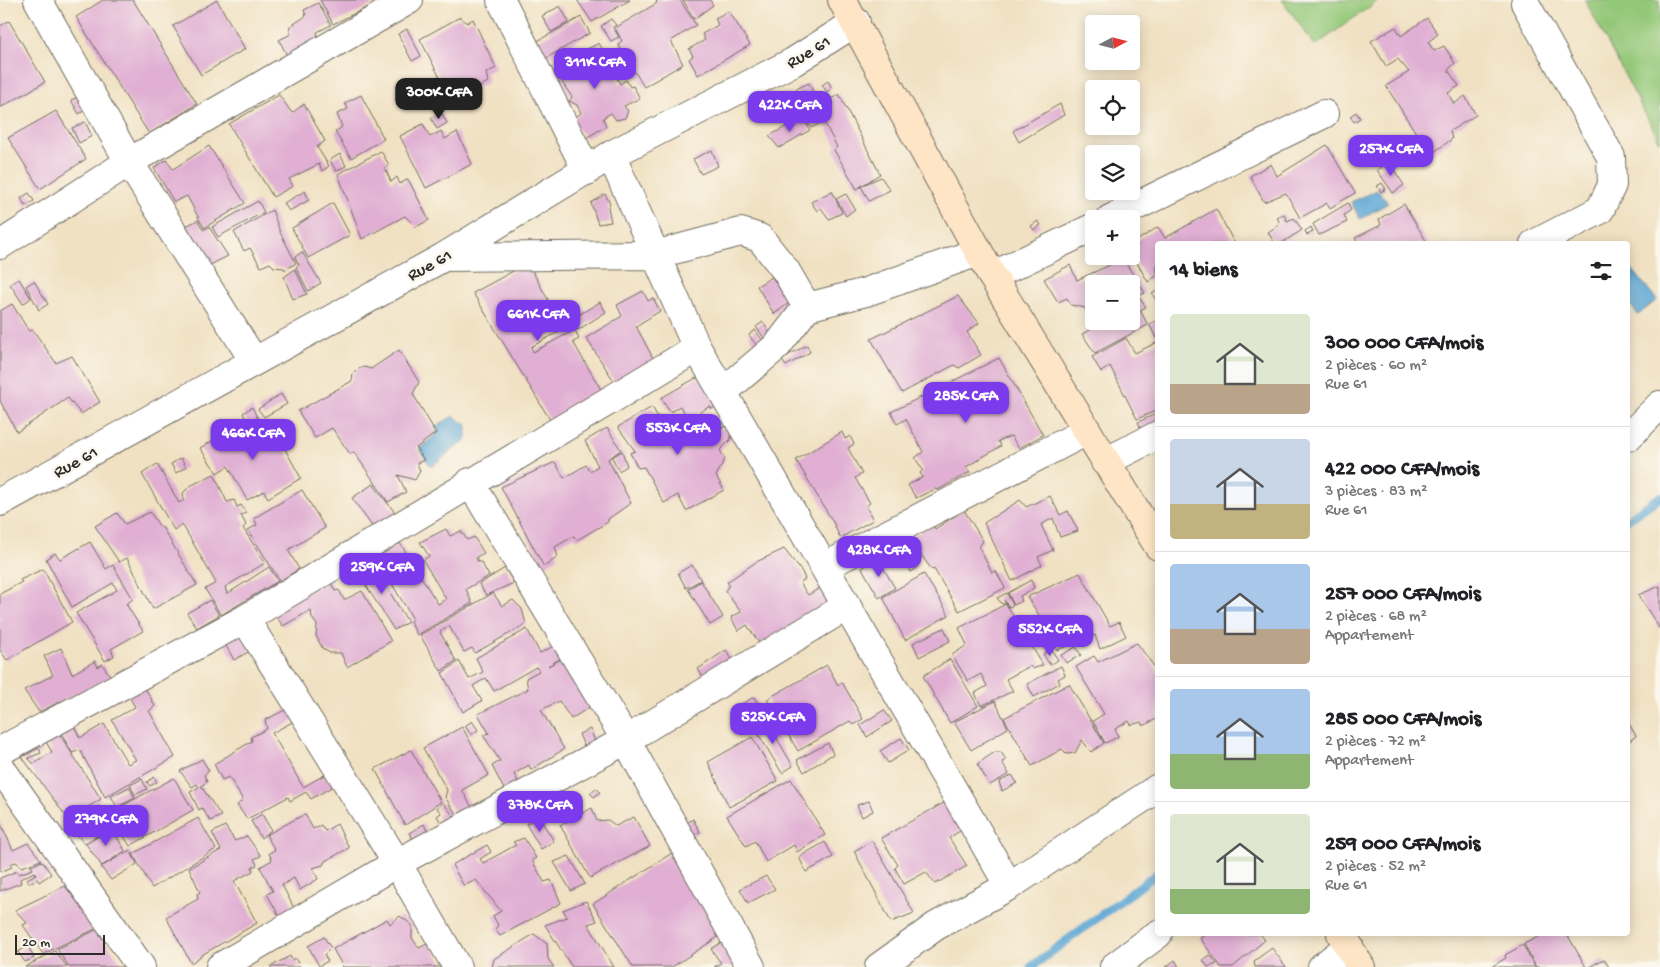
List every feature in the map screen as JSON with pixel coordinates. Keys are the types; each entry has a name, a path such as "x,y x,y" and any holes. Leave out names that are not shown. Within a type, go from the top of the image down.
{"street":[{"path":"38,0 129,162 254,362"},
{"path":"0,245 129,162 409,0"},
{"path":"501,0 587,171"},
{"path":"1525,3 1611,157 1612,186 1600,210 1540,241"},
{"path":"849,11 978,252 1155,541"},
{"name":"Rue 61","path":"0,502 442,258 611,156 793,62 849,11"},
{"path":"1128,210 1324,114"},
{"path":"611,156 697,348 1009,886"},
{"path":"992,276 1085,231"},
{"path":"442,258 655,255 741,232 760,238 786,271 807,307"},
{"path":"723,392 777,346 807,307 866,292 978,252"},
{"path":"0,751 245,619 470,482 697,348"},
{"path":"1630,435 1660,405"},
{"path":"824,567 1087,431"},
{"path":"1105,462 1155,437"},
{"path":"470,482 626,740 751,967"},
{"path":"220,967 397,863 626,740 847,606"},
{"path":"245,619 397,863 457,967"},
{"path":"0,767 142,967"},
{"path":"879,967 936,926 1009,886 1155,790"},
{"path":"1114,967 1155,936"},
{"path":"1322,967 1350,949"}],"green space":[{"path":"1282,0 1379,0 1315,46"},
{"path":"1585,0 1660,0 1660,142"}],"water":[{"path":"1377,190 1388,203 1360,219 1351,202"},
{"path":"1630,266 1657,300 1638,315 1630,305"},
{"path":"453,416 467,425 467,439 431,467 419,449 438,433 435,427"}],"building":[{"path":"103,0 133,0 197,104 149,134 76,17"},
{"path":"217,0 245,49 201,75 173,26"},
{"path":"320,0 377,0 378,2 333,24"},
{"path":"577,0 630,0 592,22"},
{"path":"656,0 680,0 696,25 671,41 683,64 644,87 618,44 622,41 615,28 657,3"},
{"path":"683,0 710,0 713,5 694,19"},
{"path":"318,3 331,25 317,32 319,43 289,59 279,40 291,34 289,27 306,16 304,10"},
{"path":"560,6 569,22 551,32 542,16"},
{"path":"729,11 750,45 698,75 689,59 693,56 689,49 705,40 702,34 718,25 715,18"},
{"path":"460,17 467,23 473,19 496,68 486,73 488,82 452,101 420,39"},
{"path":"581,17 590,33 541,61 532,44"},
{"path":"1427,18 1438,34 1428,42 1434,51 1444,46 1455,63 1448,70 1459,86 1448,93 1454,104 1465,96 1476,115 1450,131 1452,139 1430,155 1386,86 1409,72 1398,59 1386,66 1371,41 1396,27 1401,36"},
{"path":"611,19 616,25 613,27 619,37 611,41 601,26"},
{"path":"9,21 45,82 0,108 0,26"},
{"path":"407,29 421,56 412,61 398,34"},
{"path":"599,43 620,84 626,80 630,87 633,86 640,98 624,106 628,111 625,118 616,120 611,113 603,118 606,126 586,138 571,121 581,113 577,105 569,101 572,97 555,72 563,66 564,61"},
{"path":"828,81 832,88 827,92 822,85"},
{"path":"809,83 819,105 806,111 796,89"},
{"path":"839,94 880,174 857,189 834,150 837,147 817,108"},
{"path":"279,95 292,113 304,104 325,141 317,147 329,166 322,171 319,164 289,179 293,186 273,197 229,124"},
{"path":"361,95 384,139 351,158 335,132 342,127 337,114 348,109 345,103"},
{"path":"78,97 85,110 79,114 71,100"},
{"path":"1060,104 1064,115 1019,142 1013,131"},
{"path":"815,109 823,122 811,128 803,117"},
{"path":"56,111 86,159 40,189 8,138"},
{"path":"441,112 447,123 437,129 431,118"},
{"path":"1356,112 1360,118 1354,122 1350,116"},
{"path":"802,118 810,130 779,148 769,136"},
{"path":"85,122 92,136 79,143 72,128"},
{"path":"423,124 430,137 441,131 445,139 457,132 472,164 426,188 400,136"},
{"path":"1327,145 1355,193 1330,208 1327,203 1300,218 1286,193 1264,202 1250,176 1271,164 1277,176"},
{"path":"209,146 245,203 204,228 187,196 174,202 154,168 166,160 173,169"},
{"path":"712,150 718,166 701,174 693,159"},
{"path":"381,151 389,165 385,168 391,182 397,177 400,184 408,179 429,220 416,227 405,216 362,239 338,174"},
{"path":"340,154 346,166 336,171 330,160"},
{"path":"1389,162 1404,185 1393,193 1377,170"},
{"path":"881,177 890,190 869,201 861,186"},
{"path":"1382,183 1386,189 1381,192 1377,186"},
{"path":"305,191 309,200 289,211 284,203"},
{"path":"832,191 842,213 829,219 821,208 817,211 811,202"},
{"path":"29,193 34,201 25,206 21,198"},
{"path":"605,194 610,203 608,207 611,222 598,224 591,203"},
{"path":"846,194 855,209 846,216 836,199"},
{"path":"258,201 264,212 218,237 212,227"},
{"path":"333,203 350,235 308,258 292,228"},
{"path":"1348,203 1351,210 1344,215 1347,222 1319,235 1313,224"},
{"path":"1404,204 1426,241 1356,241 1355,238 1381,225 1379,219"},
{"path":"1216,209 1233,241 1155,241 1155,277 1148,282 1138,265 1140,265 1140,239 1158,227 1165,238"},
{"path":"272,210 280,232 296,263 285,270 284,268 274,267 270,263 261,267 250,248 244,251 234,232"},
{"path":"1284,214 1287,221 1294,218 1302,230 1285,241 1273,241 1268,232 1280,224 1277,217"},
{"path":"198,220 203,230 209,227 228,256 208,266 184,227"},
{"path":"1038,221 1041,225 1034,230 1031,226"},
{"path":"1311,227 1313,232 1307,235 1305,231"},
{"path":"302,252 321,283 308,291 296,267 299,265 295,257"},
{"path":"528,263 564,329 531,347 533,352 575,330 579,339 573,342 603,393 591,400 588,397 579,402 580,406 552,423 473,293"},
{"path":"1070,265 1077,280 1085,276 1085,308 1071,305 1067,298 1058,302 1044,279"},
{"path":"1110,265 1127,265 1133,275 1088,275"},
{"path":"295,269 307,294 293,299 284,277"},
{"path":"772,277 789,303 774,314 757,286"},
{"path":"19,279 31,298 23,304 10,284"},
{"path":"34,281 48,304 39,310 26,286"},
{"path":"1140,285 1145,293 1140,295"},
{"path":"643,291 648,301 653,298 660,311 636,326 654,360 616,384 586,338 622,316 617,305"},
{"path":"958,296 979,323 967,332 981,355 959,368 954,365 902,393 871,339"},
{"path":"1140,299 1146,307 1140,310"},
{"path":"600,302 606,312 578,330 572,319"},
{"path":"12,304 29,331 33,330 56,363 72,356 100,402 81,414 68,398 17,432 0,401 0,311"},
{"path":"1140,310 1148,325 1140,329"},
{"path":"1155,321 1155,336 1149,324"},
{"path":"763,322 773,338 767,342 756,327"},
{"path":"755,330 766,345 760,350 749,335"},
{"path":"1090,330 1139,330 1095,353 1082,334"},
{"path":"1126,338 1135,353 1155,343 1155,411 1137,419 1110,366 1101,372 1092,357"},
{"path":"807,345 810,352 786,366 781,359"},
{"path":"399,350 419,382 413,394 436,433 416,448 424,460 417,463 420,471 415,480 398,475 406,492 388,502 354,452 350,454 332,428 315,438 298,411 352,381 353,374 358,369 364,367 371,369"},
{"path":"999,358 1043,435 1019,448 1011,436 998,441 1001,446 966,467 970,472 938,490 935,489 916,498 908,485 923,477 920,473 923,470 915,458 923,452 906,419 897,424 891,412"},
{"path":"704,376 719,405 711,409 710,406 689,419 680,406 670,412 661,398 696,378"},
{"path":"281,394 287,404 264,417 258,409"},
{"path":"252,407 259,421 249,426 243,413"},
{"path":"652,407 662,424 678,414 683,420 689,419 701,422 706,430 713,428 716,432 725,426 731,432 731,439 720,450 725,459 716,476 724,490 686,511 678,495 664,503 644,467 638,468 630,453 635,451 618,427"},
{"path":"1155,414 1155,423 1141,429 1138,422"},
{"path":"239,425 244,434 248,432 252,437 272,426 301,478 268,498 264,491 247,500 228,466 217,473 200,448"},
{"path":"607,428 621,450 608,459 631,503 608,519 608,522 577,540 574,536 555,547 558,557 544,567 501,487 555,462 564,478 586,465 590,471 598,466 585,441"},
{"path":"842,432 845,439 850,436 854,444 848,448 862,474 855,478 870,503 866,506 873,520 840,538 833,522 796,460"},
{"path":"622,451 627,466 619,471 612,457"},
{"path":"181,458 186,467 176,473 171,464"},
{"path":"157,464 179,503 184,500 183,493 190,486 214,474 227,502 234,500 237,507 241,505 246,513 241,515 246,525 243,528 265,563 225,587 227,594 269,567 278,581 221,615 205,589 216,583 182,524 174,530 142,474"},
{"path":"373,484 396,514 374,529 352,498"},
{"path":"302,490 325,528 288,550 299,569 280,581 248,530 257,525 254,518"},
{"path":"1050,496 1060,515 1068,511 1078,531 1060,537 1053,518 1041,525 1053,550 1038,557 1042,565 1012,581 984,523 1020,500 1026,507"},
{"path":"964,510 983,541 979,547 992,573 996,571 1005,588 959,611 934,569 932,570 909,538 933,524 935,529"},
{"path":"150,512 160,527 162,527 197,585 153,609 127,558 119,562 95,526 117,513 125,524"},
{"path":"446,529 450,536 461,531 467,540 474,537 484,553 476,557 489,576 466,589 472,603 417,635 410,621 413,619 380,564 384,560 382,554 400,543 438,604 446,599 423,560 429,556 420,542"},
{"path":"90,542 106,569 113,565 133,599 126,604 143,631 111,649 114,656 105,661 76,613 117,590 113,583 72,607 46,559 55,553 60,559"},
{"path":"909,548 913,556 906,560 901,552"},
{"path":"784,549 802,572 805,579 800,583 808,595 820,588 832,610 760,644 747,625 738,631 731,617 741,612 725,591 729,585 727,582 756,562"},
{"path":"878,559 895,588 879,598 862,568"},
{"path":"370,560 408,622 394,630 355,568"},
{"path":"913,560 917,568 911,572 907,563"},
{"path":"692,565 701,580 686,588 678,573"},
{"path":"505,568 514,583 486,595 479,584"},
{"path":"43,569 72,622 7,660 0,650 0,594 22,582 20,580"},
{"path":"1080,573 1110,626 1119,622 1126,636 1100,649 1095,635 1057,650 1050,636 1047,638 1042,627 1045,624 1027,597"},
{"path":"924,574 949,615 905,640 883,597"},
{"path":"330,580 335,591 339,590 344,600 362,591 391,641 347,667 341,653 330,653 323,649 316,636 317,625 312,618 311,610 283,626 273,612"},
{"path":"1031,580 1034,588 1020,596 1022,601 1014,605 1008,593"},
{"path":"701,581 723,617 710,625 688,589"},
{"path":"1660,586 1660,629 1638,595"},
{"path":"493,593 502,606 513,600 522,609 526,624 475,653 472,648 464,652 449,626 440,632 456,661 441,671 420,635"},
{"path":"1007,593 1013,605 1009,607 1004,600 1006,603 1002,604 997,598"},
{"path":"210,600 219,615 197,628 187,613"},
{"path":"1006,604 1043,665 1033,669 1030,666 1006,679 1013,691 981,706 975,693 987,686 981,674 968,681 952,655 967,645 959,628"},
{"path":"944,628 950,641 919,657 913,643"},
{"path":"527,629 540,653 556,645 563,657 548,666 563,658 593,705 571,719 559,701 541,710 564,749 531,770 529,765 514,774 521,787 507,795 492,766 500,761 483,735 489,733 478,714 528,689 526,678 539,671 536,667 494,691 486,678 473,686 482,701 463,712 442,673 459,661 469,679 483,672 476,658"},
{"path":"240,634 250,651 234,660 225,644"},
{"path":"1137,643 1155,668 1155,720 1143,726 1141,722 1131,725 1129,721 1115,729 1118,737 1105,743 1093,721 1104,714 1076,667 1094,656 1098,662"},
{"path":"1076,647 1081,655 1066,663 1061,655"},
{"path":"61,648 72,674 95,661 98,667 102,664 111,677 39,712 24,690 53,675 44,656"},
{"path":"1051,649 1058,660 1050,665 1043,654"},
{"path":"726,650 735,664 705,681 698,669"},
{"path":"950,659 978,706 950,723 923,676"},
{"path":"827,665 838,685 842,682 863,719 853,725 850,721 798,751 767,699"},
{"path":"1061,666 1065,675 1058,679 1060,683 1034,697 1027,684"},
{"path":"1069,684 1104,743 1091,752 1082,740 1075,753 1067,754 1062,749 1032,766 1004,718"},
{"path":"144,686 155,706 149,711 175,757 105,797 80,750 72,753 61,733 74,726 80,738 104,724 128,764 136,760 112,720 135,707 129,696"},
{"path":"754,697 765,715 750,724 740,705"},
{"path":"995,701 1008,728 971,750 954,722"},
{"path":"289,708 296,720 272,733 303,787 328,773 335,785 311,799 306,792 290,801 288,797 247,819 237,805 243,800 229,777 222,780 214,764 252,741 251,737 267,729 265,720"},
{"path":"884,710 892,721 867,737 860,725"},
{"path":"765,718 793,766 782,773 753,725"},
{"path":"472,721 478,730 471,735 465,726"},
{"path":"1630,726 1636,736 1630,740"},
{"path":"462,727 489,775 462,790 474,811 460,820 445,797 447,790 423,748"},
{"path":"590,729 595,741 584,746 579,734"},
{"path":"60,735 101,799 68,819 22,757 39,748 41,753 28,758 34,764 52,752 46,742"},
{"path":"752,737 778,781 729,807 708,762"},
{"path":"901,738 909,750 888,763 880,751"},
{"path":"828,743 833,754 804,772 797,760"},
{"path":"411,750 441,802 405,825 375,769"},
{"path":"995,752 1001,752 1006,760 1002,762 1009,774 990,785 977,764"},
{"path":"202,759 209,771 204,775 207,782 201,786 221,816 210,821 202,808 199,810 190,792 199,787 197,784 192,787 180,771"},
{"path":"1012,775 1017,783 1002,791 999,782"},
{"path":"154,777 157,782 150,786 147,782"},
{"path":"174,778 193,810 130,846 111,816 120,807"},
{"path":"142,779 147,789 135,795 130,785"},
{"path":"791,779 825,835 797,852 794,845 766,862 755,841 746,846 727,816"},
{"path":"129,787 135,798 117,807 111,796"},
{"path":"596,788 600,792 594,797 590,793"},
{"path":"949,800 963,829 949,838 967,866 935,884 926,872 904,884 895,868 898,865 881,838"},
{"path":"869,801 873,811 862,817 857,805"},
{"path":"443,803 458,821 445,830 437,816 441,813 437,808"},
{"path":"99,806 103,813 106,811 113,826 84,844 74,830 91,820 88,812"},
{"path":"592,808 597,821 608,820 616,826 634,817 650,846 590,878 560,825"},
{"path":"262,814 271,830 261,838 251,821"},
{"path":"305,814 313,829 321,825 325,831 337,824 349,848 325,861 323,865 313,868 318,879 300,890 294,878 282,885 295,910 281,919 267,894 273,891 260,867 272,860 269,853 275,850 266,835"},
{"path":"538,816 554,841 541,849 526,824"},
{"path":"198,818 216,849 152,888 133,854"},
{"path":"693,819 700,832 691,836 685,824"},
{"path":"0,822 13,850 28,843 41,860 22,867 16,862 10,864 12,867 0,872"},
{"path":"424,824 427,831 413,839 409,833"},
{"path":"225,826 235,841 247,836 261,856 254,859 257,865 252,867 253,871 234,881 257,923 191,963 166,917 198,899 197,894 200,892 189,868 221,850 212,833"},
{"path":"112,828 125,851 102,866 86,844"},
{"path":"524,838 536,858 532,860 544,882 551,880 561,903 500,936 495,929 498,925 493,916 501,911 476,880 464,886 452,865 487,845 491,852 480,859 483,863 516,845 513,842"},
{"path":"872,841 914,913 891,922 854,851"},
{"path":"825,842 833,857 806,872 799,857"},
{"path":"130,850 137,864 111,880 101,867"},
{"path":"672,853 724,933 672,967 633,967 593,904"},
{"path":"569,856 585,884 571,891 554,862"},
{"path":"42,861 51,874 39,882 37,879 29,883 27,879 36,874 34,872 20,879 21,883 0,891 0,878 17,871 19,874 33,869 31,866"},
{"path":"766,876 775,889 748,903 740,889"},
{"path":"65,886 97,928 43,954 23,925 27,923 15,910"},
{"path":"586,901 597,921 588,924 614,967 572,967 545,925 567,917 563,910"},
{"path":"400,916 412,925 412,938 419,948 429,943 445,967 343,967 333,949 387,919 390,924"},
{"path":"96,930 125,967 69,967 57,949"},
{"path":"534,934 547,944 548,959 554,967 492,967 494,959"},
{"path":"1203,936 1262,936 1265,940 1233,967 1221,967 1200,938"},
{"path":"1540,936 1568,936 1586,967 1536,967 1524,944"},
{"path":"324,937 331,948 324,955 328,961 319,966 308,946"},
{"path":"724,941 745,967 714,967 721,963 711,949"},
{"path":"1523,945 1535,967 1491,967 1506,958 1505,955"},
{"path":"28,946 34,958 25,962 18,952"},
{"path":"1272,948 1286,967 1255,967 1254,961"},
{"path":"55,951 67,967 25,967"},
{"path":"1210,955 1217,964 1208,967 1203,960"},
{"path":"290,956 292,960 295,958 300,967 270,967"},
{"path":"1604,959 1609,967 1589,967"},
{"path":"1175,960 1179,967 1166,967"}],"waterway":[{"path":"1630,518 1660,497"},
{"path":"1031,967 1155,875"}]}
